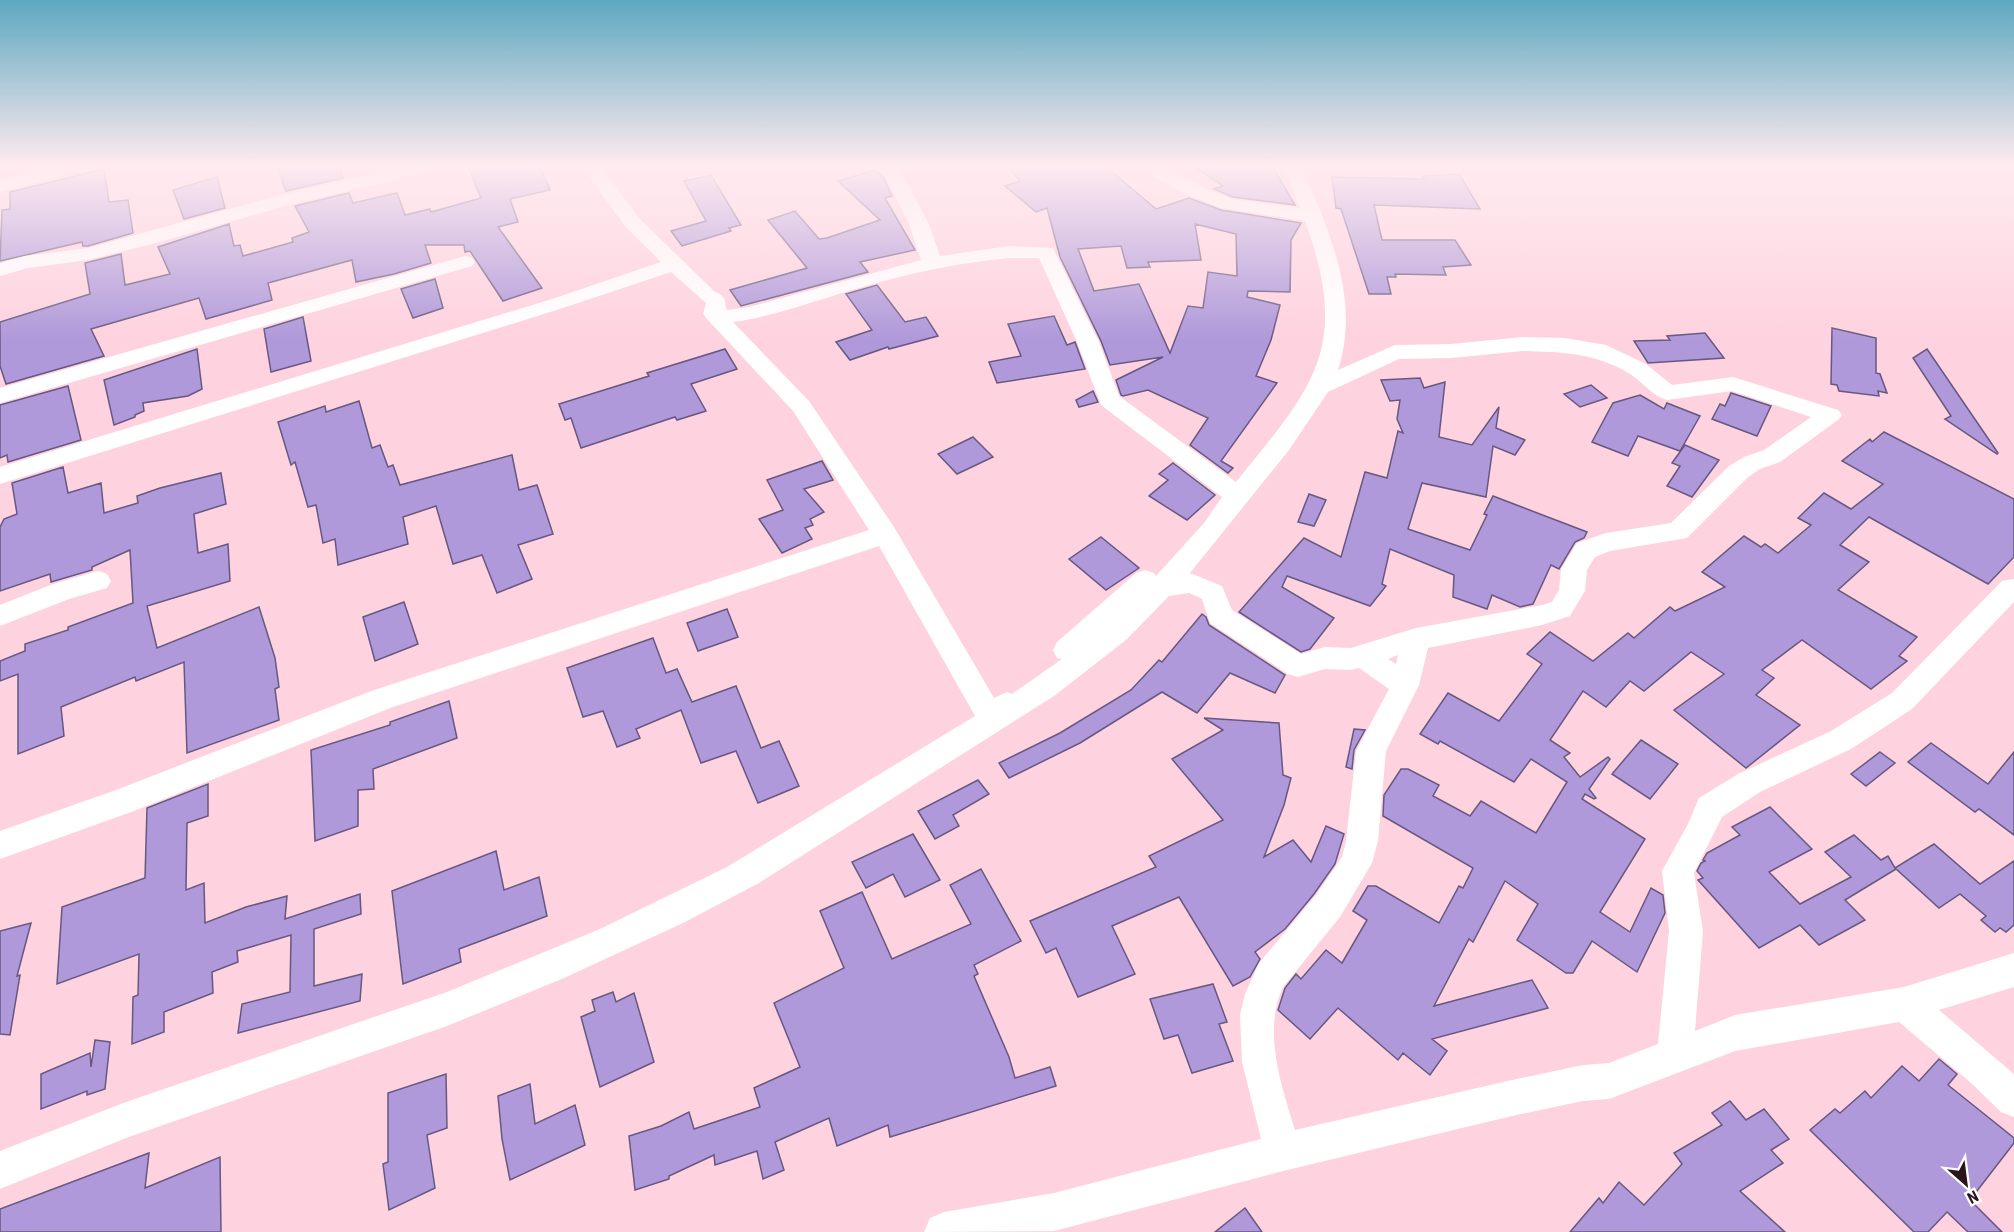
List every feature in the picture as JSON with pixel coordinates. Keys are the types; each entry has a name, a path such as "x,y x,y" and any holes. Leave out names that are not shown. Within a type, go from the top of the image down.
{"street":[{"path":"0,270 25,262 98,252 202,223"},
{"path":"633,223 707,295 717,301 714,314"},
{"path":"919,223 932,263"},
{"path":"0,1170 126,1120 376,1036 492,991 604,943 732,881 893,783 1057,677 1112,635 1163,587 1238,496 1294,424 1318,388 1331,359 1336,300 1331,271 1315,223"},
{"path":"714,314 726,316 751,313 932,263 1026,251 1046,252 1088,342 1109,400 1238,496"},
{"path":"0,396 465,262"},
{"path":"0,476 559,303 674,264"},
{"path":"714,314 801,406 885,534 991,718 1238,496"},
{"path":"1163,587 1191,583 1213,593 1220,616 1298,666 1325,658 1351,659 1416,639 1542,615 1561,609 1572,591 1574,568 1586,550 1606,542 1678,531 1738,472 1752,463 1772,456 1830,415 1733,384 1667,393 1638,369 1598,350 1565,345 1523,344 1451,351 1395,352 1318,388"},
{"path":"0,845 123,801 384,698 885,534"},
{"path":"0,616 45,597 98,581"},
{"path":"1675,1055 1686,931 1678,871 1701,831 1710,808 1749,783 1841,740 1902,700 2011,588"},
{"path":"1283,1152 1259,1064 1258,1002 1264,985 1271,975 1328,906 1356,863 1362,841 1371,752 1405,686 1416,639"},
{"path":"1363,656 1405,686"},
{"path":"944,1232 1054,1212 1283,1152 1512,1098 1583,1083 1609,1081 1735,1033 1904,1004 2014,970"},
{"path":"1904,1004 1984,1070 2014,1099"}],"building":[{"path":"1,223 132,223 133,233 88,246 83,246 82,242 0,261"},
{"path":"304,223 512,223 498,227 542,288 503,301 470,251 465,252 464,245 425,245 431,263 394,274 356,282 352,260 268,283 272,300 206,319 199,298 91,329 104,356 6,384 0,366 0,322 90,294 85,263 121,254 125,285 170,274 158,247 229,224 234,246 240,245 243,256 293,242 292,238 309,232"},
{"path":"697,223 741,225 729,228 731,231 682,246 671,231"},
{"path":"771,223 806,223 819,239 870,223 900,223 915,250 860,262 868,272 741,306 730,290 807,268"},
{"path":"1051,223 1301,223 1291,240 1290,292 1248,291 1247,297 1280,305 1271,340 1256,376 1277,383 1221,461 1233,468 1228,473 1190,445 1208,418 1148,390 1121,395 1116,380 1163,357 1110,365 1101,341 1060,257","holes":["1195,224 1236,234 1237,276 1208,272 1203,308 1188,306 1170,353 1139,284 1094,291 1078,249 1121,246 1127,268 1150,267 1148,262 1201,260"]},
{"path":"1346,223 1378,223 1382,240 1455,240 1471,265 1443,267 1446,275 1395,274 1396,277 1387,277 1391,294 1369,294"},
{"path":"435,279 443,308 413,318 401,289"},
{"path":"877,285 905,322 926,317 938,336 889,349 888,347 850,360 836,342 872,330 846,294"},
{"path":"1054,316 1067,345 1075,342 1085,369 997,383 989,362 1021,356 1008,324"},
{"path":"303,317 311,361 271,372 264,329"},
{"path":"1832,328 1876,338 1876,373 1880,374 1887,393 1878,391 1879,396 1839,391 1837,385 1831,384"},
{"path":"1705,333 1724,358 1648,363 1634,341 1670,340 1667,336"},
{"path":"197,349 202,389 188,396 143,403 144,411 114,425 104,380"},
{"path":"725,349 737,369 691,384 706,411 677,420 675,417 581,448 571,418 565,420 559,404"},
{"path":"1927,349 1997,454 1945,419 1951,416 1913,358"},
{"path":"1420,378 1424,388 1445,382 1439,437 1472,445 1499,407 1496,428 1525,440 1515,455 1493,446 1486,497 1422,483 1408,529 1470,550 1487,515 1484,514 1493,496 1587,532 1584,538 1575,542 1559,569 1551,565 1533,604 1520,607 1492,595 1487,609 1453,597 1454,575 1390,549 1382,584 1386,586 1370,606 1287,576 1282,587 1334,618 1310,649 1301,652 1239,612 1304,538 1341,557 1365,472 1387,478 1398,431 1403,433 1397,419 1400,400 1390,401 1381,380"},
{"path":"1591,385 1607,398 1580,407 1564,394"},
{"path":"68,386 81,440 8,462 7,455 0,458 0,405"},
{"path":"1093,391 1098,402 1079,407 1076,400"},
{"path":"1731,393 1771,406 1757,436 1712,419 1720,404 1725,406"},
{"path":"1640,395 1664,409 1667,403 1700,416 1680,451 1638,436 1628,456 1592,442 1613,403"},
{"path":"359,401 372,448 380,445 388,467 393,465 400,485 512,455 519,490 537,485 553,534 518,545 532,579 497,593 482,555 453,564 436,506 403,517 408,544 338,565 335,539 323,543 316,505 308,507 295,462 291,465 278,422 325,406 326,412"},
{"path":"1884,432 2014,499 2014,557 1988,584 1869,517 1840,545 1869,562 1838,590 1917,637 1899,656 1907,661 1871,689 1802,640 1762,670 1774,678 1756,695 1800,725 1746,768 1674,710 1724,674 1691,652 1644,691 1630,681 1606,707 1583,691 1550,740 1570,753 1564,757 1580,777 1608,757 1610,759 1589,789 1596,798 1585,794 1582,799 1645,839 1600,912 1630,932 1651,888 1663,895 1665,913 1637,972 1592,941 1573,973 1566,973 1517,940 1538,904 1505,881 1473,942 1469,939 1434,1006 1532,980 1548,1008 1432,1039 1447,1051 1430,1075 1403,1053 1398,1060 1338,1008 1310,1039 1278,1010 1285,988 1296,974 1301,979 1326,950 1342,963 1367,920 1353,911 1368,886 1376,886 1439,923 1459,886 1463,888 1473,868 1383,816 1384,795 1401,769 1408,769 1439,785 1433,796 1470,816 1481,801 1536,833 1567,782 1531,759 1514,782 1440,741 1438,744 1420,734 1448,693 1499,721 1542,664 1527,654 1550,632 1593,661 1628,633 1634,638 1670,607 1675,611 1725,587 1702,572 1744,536 1761,547 1765,544 1778,553 1811,525 1798,518 1824,493 1851,509 1883,484 1842,461 1870,439 1872,442"},
{"path":"973,437 993,457 957,474 938,454"},
{"path":"1685,445 1719,460 1692,497 1667,486 1680,466 1672,463"},
{"path":"822,461 833,480 804,489 824,512 810,519 813,525 805,528 812,539 782,553 759,519 783,510 767,480"},
{"path":"1173,463 1215,495 1187,520 1149,496 1168,480 1159,474"},
{"path":"63,467 68,493 101,483 104,513 138,503 137,496 160,488 221,473 226,504 194,514 198,553 228,544 230,581 147,606 157,648 259,607 275,658 279,687 275,689 279,720 187,753 184,662 136,681 135,677 61,707 64,736 18,754 18,674 0,681 0,661 25,651 25,644 68,630 68,627 133,603 130,550 92,567 92,570 51,582 50,574 0,591 0,527 4,519 17,514 12,483"},
{"path":"1309,494 1326,500 1314,526 1298,522"},
{"path":"1101,537 1139,568 1106,590 1069,559"},
{"path":"404,602 418,644 375,661 363,617"},
{"path":"727,609 738,637 698,651 687,623"},
{"path":"1202,614 1209,625 1285,675 1275,693 1230,673 1197,713 1162,692 1080,743 1009,778 999,763 1060,733 1131,690 1159,660 1162,662"},
{"path":"653,638 666,673 677,669 692,702 736,686 761,748 779,741 799,786 758,803 736,751 701,763 681,710 636,729 640,738 617,747 603,711 583,717 567,668"},
{"path":"449,701 457,738 373,769 374,789 358,790 358,826 315,841 311,750 390,725 390,722"},
{"path":"1204,718 1279,723 1283,775 1291,778 1284,805 1264,857 1293,840 1311,862 1326,826 1344,834 1335,864 1285,929 1255,952 1260,959 1250,977 1233,986 1179,897 1112,926 1135,974 1078,997 1056,948 1046,953 1030,921 1156,867 1149,856 1223,820 1172,759 1223,730"},
{"path":"1354,729 1365,730 1354,750 1352,769 1346,767"},
{"path":"1641,740 1678,764 1650,799 1612,774"},
{"path":"1931,743 1988,784 2014,752 2014,835 1979,809 1975,812 1908,762"},
{"path":"1880,752 1895,763 1866,786 1851,774"},
{"path":"978,780 989,794 953,815 959,826 935,839 918,811"},
{"path":"208,784 208,816 187,823 186,890 204,883 205,923 246,907 287,896 285,919 360,894 361,914 314,929 314,986 362,974 360,1001 238,1033 242,1004 290,992 291,935 237,951 238,962 212,972 213,993 164,1012 164,1032 132,1044 133,997 138,995 139,954 57,984 62,907 145,878 147,808"},
{"path":"1770,807 1812,849 1769,872 1800,904 1851,877 1825,852 1854,835 1881,860 1888,856 1895,868 1934,844 1980,884 2014,861 2014,925 2006,932 2000,928 1995,932 1981,920 1986,916 1960,894 1939,908 1896,869 1845,900 1865,920 1819,945 1800,925 1759,948 1698,880 1703,878 1697,871 1701,863 1705,861 1703,860 1707,853 1740,835 1732,827"},
{"path":"913,834 940,880 905,897 893,874 866,888 852,862"},
{"path":"496,851 504,890 539,877 547,916 459,949 461,962 403,984 392,891"},
{"path":"981,869 1021,941 974,965 978,974 974,976 1009,1057 1015,1078 1050,1067 1056,1086 890,1137 888,1125 837,1146 829,1118 775,1142 784,1170 763,1179 757,1151 715,1165 714,1155 669,1176 669,1179 635,1190 629,1136 661,1126 689,1112 694,1129 760,1107 754,1088 800,1067 774,1003 844,968 820,911 862,892 892,959 971,924 950,885"},
{"path":"31,923 17,976 20,975 10,1035 0,1034 0,931"},
{"path":"1213,984 1227,1022 1219,1024 1233,1061 1192,1073 1178,1035 1164,1039 1150,999"},
{"path":"613,992 616,1002 634,993 654,1062 600,1087 581,1017 595,1011 592,1000"},
{"path":"95,1040 110,1042 105,1089 87,1095 87,1091 41,1109 41,1074 90,1053 91,1067"},
{"path":"1939,1059 1957,1074 1948,1085 2014,1138 2014,1143 1970,1200 2002,1232 1968,1232 1947,1212 1928,1232 1914,1232 1810,1130 1835,1109 1840,1113 1865,1091 1871,1098 1902,1066 1919,1081"},
{"path":"446,1074 447,1128 427,1135 435,1188 389,1210 383,1164 388,1162 388,1093"},
{"path":"530,1084 535,1124 575,1105 585,1145 510,1180 502,1139 498,1096"},
{"path":"1730,1101 1746,1120 1764,1109 1789,1139 1771,1150 1783,1163 1740,1191 1785,1232 1570,1232 1599,1198 1603,1203 1619,1182 1644,1205 1682,1164 1674,1153 1722,1125 1712,1113"},
{"path":"149,1153 145,1188 220,1157 221,1232 0,1232 0,1209"},
{"path":"1245,1208 1262,1232 1215,1232"}]}
